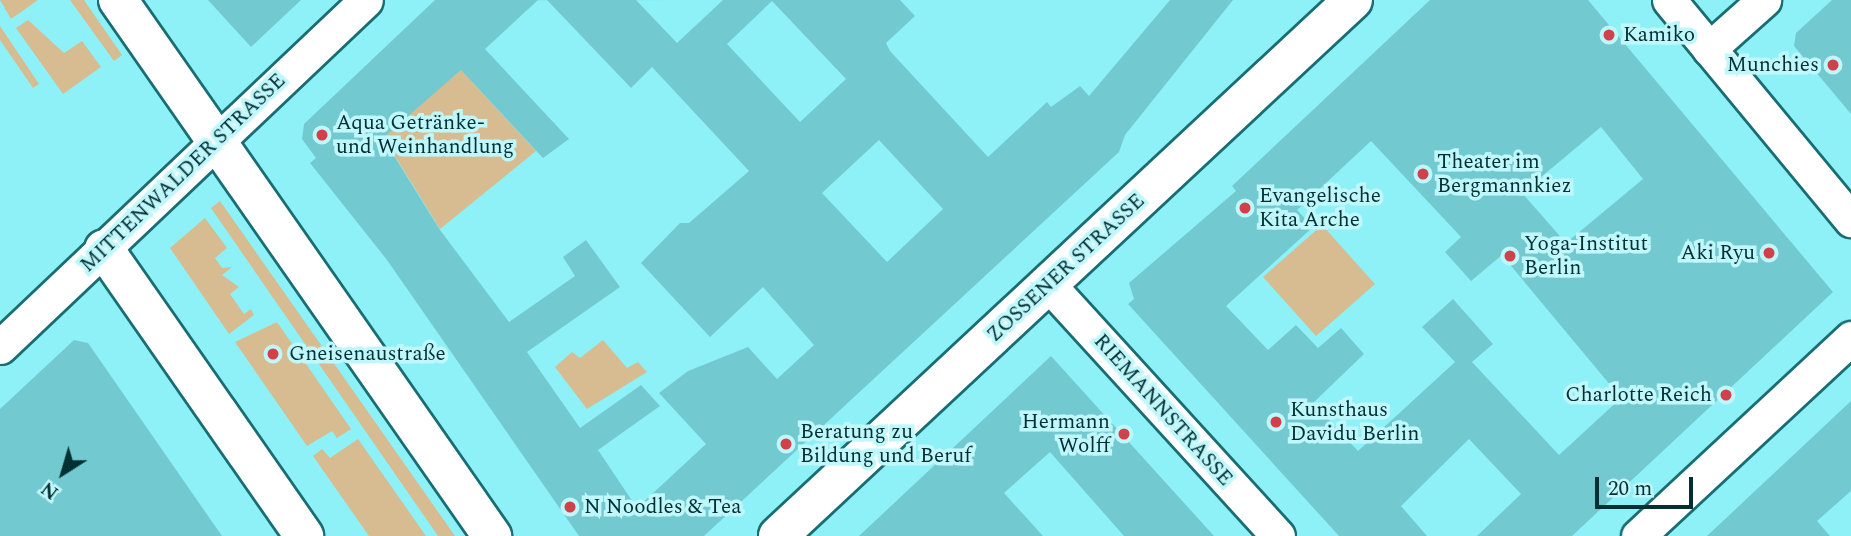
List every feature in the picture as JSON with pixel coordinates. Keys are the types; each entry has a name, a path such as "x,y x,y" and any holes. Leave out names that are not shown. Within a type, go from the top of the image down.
{"main road":[{"path":"118,0 492,536"},
{"name":"ZOSSENER STRASSE","path":"778,536 1048,284 1340,4"},
{"path":"104,249 303,536"}],"street":[{"name":"MITTENWALDER STRASSE","path":"0,347 366,0"},
{"path":"1669,0 1851,220"},
{"path":"1709,48 1764,0"},
{"name":"RIEMANNSTRASSE","path":"1048,284 1278,536"},
{"path":"1638,536 1851,338"}],"shaded area":[{"path":"0,0 38,0 11,19"},
{"path":"70,0 84,0 122,55 114,61"},
{"path":"28,20 64,53 82,41 101,67 63,94 16,28"},
{"path":"0,26 39,84 33,88 0,40"},
{"path":"461,70 536,151 440,229 386,142 387,132"},
{"path":"220,201 455,536 438,536 211,208"},
{"path":"205,218 227,248 215,258 222,268 232,267 222,275 239,287 230,294 244,314 251,309 254,315 229,334 170,248"},
{"path":"1322,225 1375,284 1316,336 1263,277"},
{"path":"277,322 351,429 337,438 332,431 307,446 235,342"},
{"path":"603,340 627,368 638,362 647,372 587,409 555,367 572,352 580,358"},
{"path":"358,439 426,536 369,536 313,456 322,449 330,458"}],"building":[{"path":"208,0 301,0 251,47"},
{"path":"435,0 538,0 485,49 569,139 543,158 461,70 383,138 440,230 509,322 575,276 563,257 586,240 620,287 527,352 580,428 641,385 660,406 598,450 637,508 706,444 659,393 688,371 748,347 777,379 814,345 763,287 710,337 641,263 680,223 689,223 749,171 652,67 631,88 547,0 636,0 677,43 723,0 900,0 915,16 886,43 890,51 988,157 1047,102 1051,107 1080,86 1089,96 1170,0 1233,0 1125,135 1119,152 704,536 579,536 387,260 310,163 316,158 302,139 304,124","holes":["772,1 846,79 800,122 727,44","879,140 943,209 887,262 822,193"]},
{"path":"1430,0 1588,0 1833,292 1572,536 1477,536 1521,494 1469,439 1401,506 1427,536 1339,536 1128,304 1134,299 1129,283 1236,191 1232,186","holes":["1601,127 1643,179 1566,243 1522,193","1371,141 1461,237 1445,252 1471,281 1502,255 1621,398 1559,455 1472,362 1493,344 1453,299 1422,327 1455,362 1358,451 1313,403 1364,354 1341,328 1318,348 1296,325 1268,350 1226,306 1313,227 1297,210"]},
{"path":"1832,0 1851,0 1851,114 1794,46 1796,33"},
{"path":"74,340 88,343 222,536 0,536 0,409"},
{"path":"1051,356 1214,536 1124,536 1050,452 1004,493 1043,536 859,536"},
{"path":"1851,401 1851,491 1817,521 1830,536 1707,536"}],"place":[{"name":"Kamiko","path":"1609,35"},
{"name":"Munchies","path":"1833,65"},
{"name":"Aqua Getränke- und Weinhandlung","path":"322,135"},
{"name":"Theater im Bergmannkiez","path":"1423,174"},
{"name":"Evangelische Kita Arche","path":"1245,208"},
{"name":"Aki Ryu","path":"1769,253"},
{"name":"Yoga-Institut Berlin","path":"1510,256"},
{"name":"Gneisenaustraße","path":"273,354"},
{"name":"Charlotte Reich","path":"1726,395"},
{"name":"Kunsthaus Davidu Berlin","path":"1276,422"},
{"name":"Hermann Wolff","path":"1124,434"},
{"name":"Beratung zu Bildung und Beruf","path":"786,444"},
{"name":"N Noodles & Tea","path":"570,507"}]}
